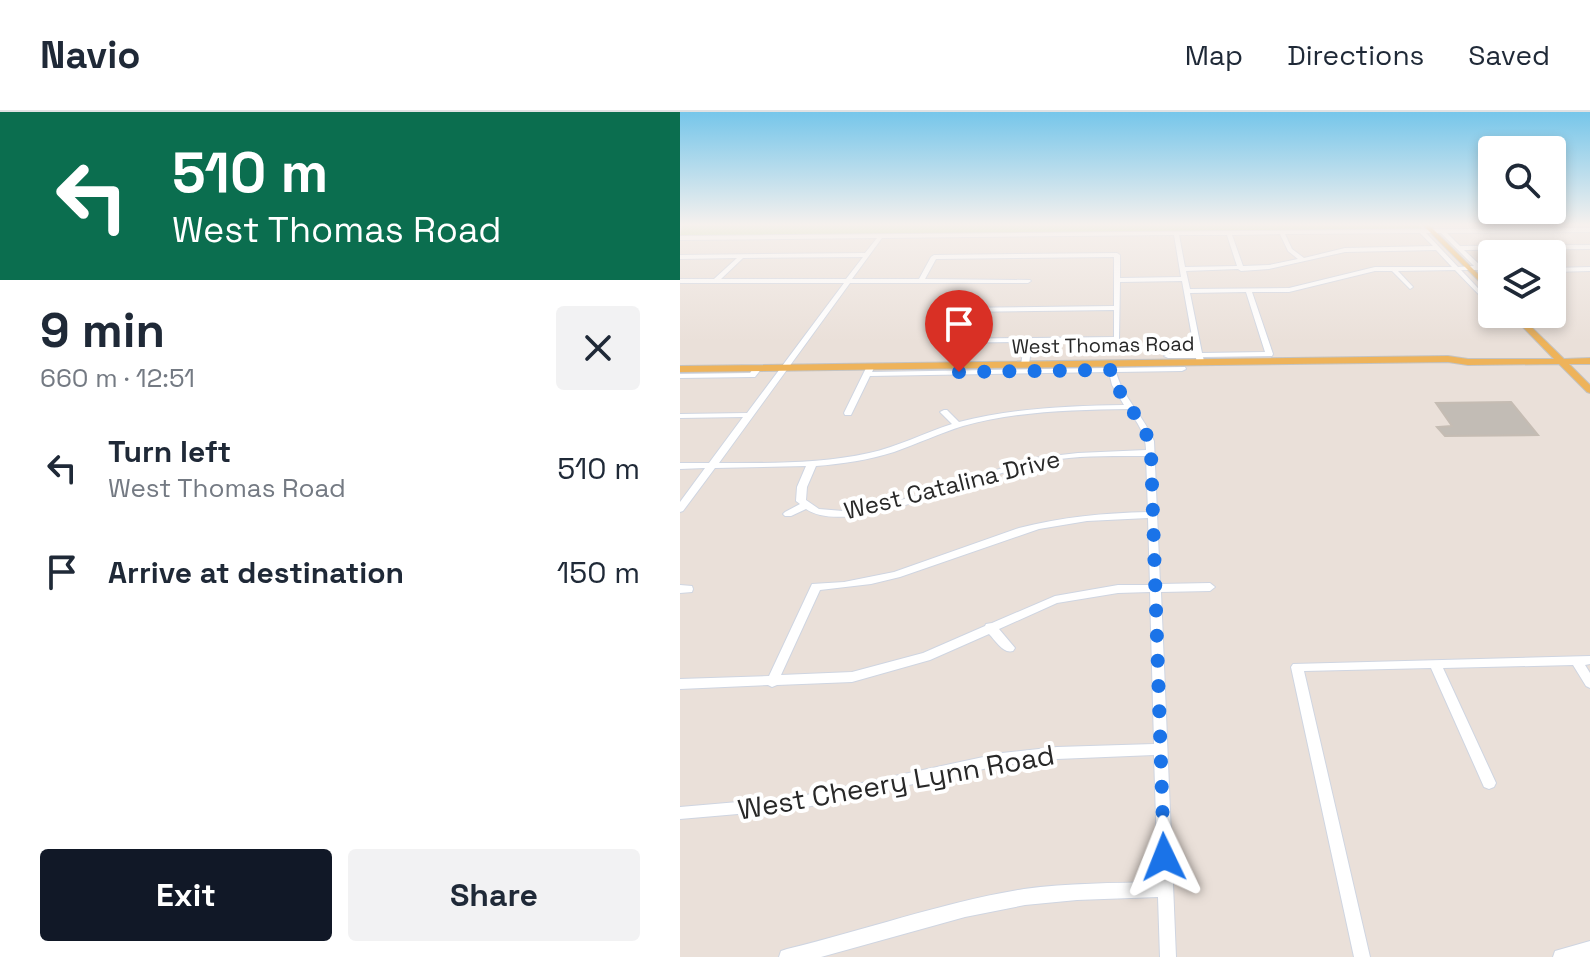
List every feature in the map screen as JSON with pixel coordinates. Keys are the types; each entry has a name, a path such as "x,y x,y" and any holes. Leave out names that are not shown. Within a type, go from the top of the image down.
{"main road":[{"path":"1464,263 1478,278"},
{"path":"1528,328 1590,390"},
{"name":"West Thomas Road","path":"680,369 784,367 869,370 1025,364 1112,366 1199,359 1448,359 1468,362 1590,353"},
{"name":"West Thomas Road","path":"1557,357 1590,361"}],"street":[{"path":"716,281 734,263"},
{"path":"680,509 862,263"},
{"path":"922,279 930,263"},
{"path":"1117,263 1117,339 938,341 952,310 1117,308"},
{"path":"1181,263 1199,359"},
{"path":"1239,263 1241,269"},
{"path":"1182,269 1241,269 1284,263"},
{"path":"1451,263 1478,292"},
{"path":"1186,291 1289,290 1363,271 1478,268"},
{"path":"1394,269 1410,287"},
{"path":"1566,270 1590,269"},
{"path":"1118,280 1184,279"},
{"path":"680,281 1028,281"},
{"path":"1325,282 1338,289"},
{"name":"West Thomas Road","path":"1168,356 1199,359 1269,354 1249,291"},
{"path":"1025,364 1029,340"},
{"path":"1112,366 1117,390 1148,433 1151,453 1168,957"},
{"name":"West Thomas Road","path":"869,370 1112,366 1182,369"},
{"name":"West Thomas Road","path":"680,376 752,375 758,368"},
{"path":"848,413 869,370"},
{"path":"680,466 812,464 891,451 957,425 1040,409 1130,407"},
{"path":"944,412 957,425"},
{"path":"680,416 748,415"},
{"name":"West Catalina Drive","path":"804,506 821,514 854,514 915,499 1025,463 1085,455 1151,453"},
{"path":"788,514 804,506 799,497 812,464"},
{"path":"772,682 816,587 860,585 888,579 1040,526 1097,517 1152,515"},
{"path":"680,684 852,677 926,657 1055,600 1095,592 1210,587"},
{"path":"990,627 1009,648"},
{"path":"1576,660 1590,683"},
{"path":"1362,957 1297,667 1590,660"},
{"path":"1435,664 1489,783"},
{"name":"West Cheery Lynn Road","path":"680,813 797,803 1002,759 1057,753 1160,749"},
{"path":"787,957 935,916 1024,897 1166,889"},
{"path":"1561,957 1590,949"}],"building":[{"path":"1511,402 1538,435 1445,436 1437,427 1452,426 1436,403"}],"route":[{"path":"959,372 1112,370 1121,397 1148,433 1164,857"}]}
